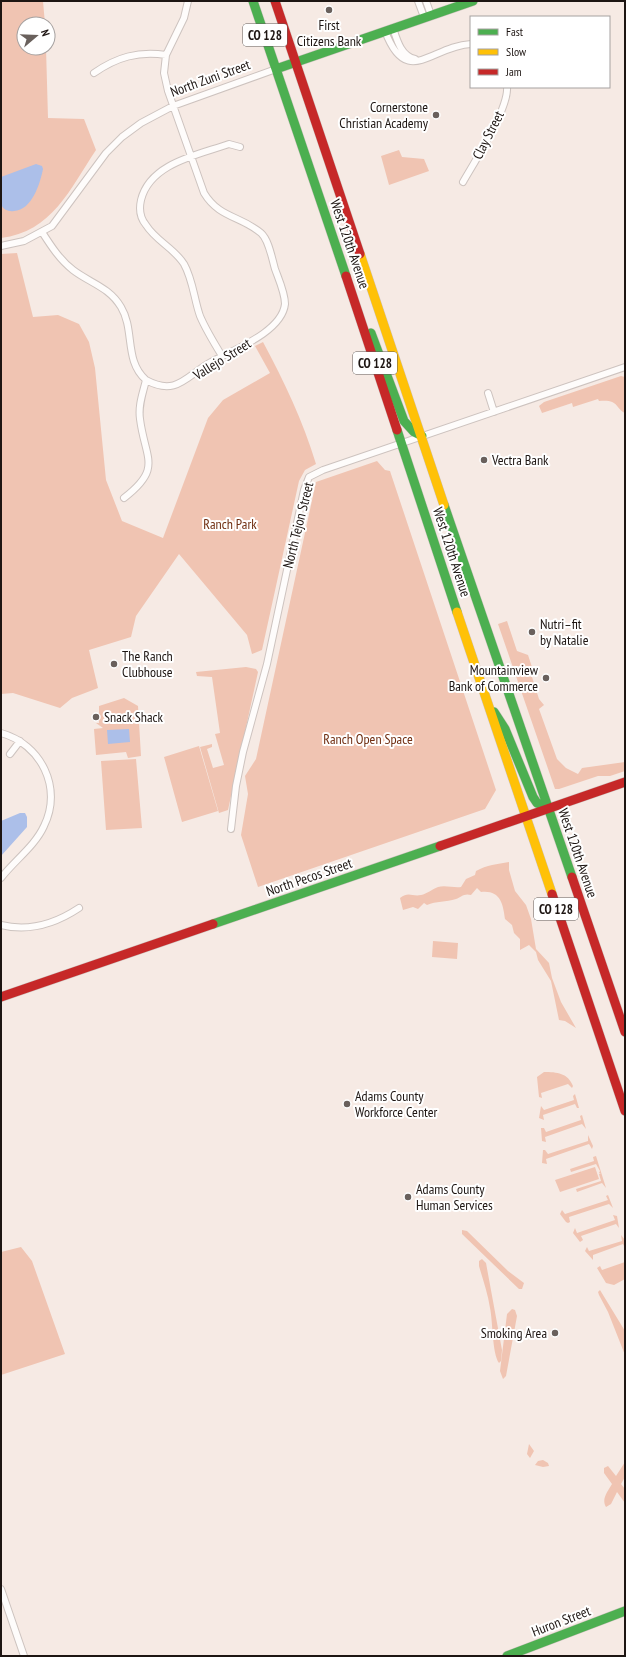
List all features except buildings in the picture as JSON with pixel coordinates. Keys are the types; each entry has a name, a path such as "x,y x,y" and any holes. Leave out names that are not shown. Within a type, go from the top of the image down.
{"main road":[{"name":"West 120th Avenue","path":"253,1 402,443 485,698 625,1110"},
{"name":"West 120th Avenue","path":"275,1 547,807 625,1032"},
{"name":"North Zuni Street","path":"276,69 473,1"},
{"path":"355,303 375,341 404,421 414,432 422,436"},
{"path":"485,698 505,729 533,796 537,803 547,807"},
{"name":"North Pecos Street","path":"1,997 525,817 547,807 625,782"},
{"name":"Huron Street","path":"507,1656 625,1611"}],"street":[{"path":"188,1 184,18 166,55 164,73 173,106 191,157"},
{"path":"418,1 428,16"},
{"path":"426,1 428,16"},
{"path":"389,30 405,54 418,60 470,44"},
{"path":"94,73 112,62 128,55 152,53 166,55"},
{"name":"North Zuni Street","path":"1,246 24,241 52,226 99,161 114,145 141,123 173,106 276,69"},
{"name":"Clay Street","path":"464,182 501,111 508,93 507,88"},
{"path":"222,356 201,318 190,278 185,266 177,255 149,230 143,220 140,210 142,194 149,182 163,169 191,157 229,144 240,147"},
{"name":"Vallejo Street","path":"146,380 164,386 178,384 222,356 274,327 279,321 284,307 282,288 264,236 253,228 221,212 209,201 200,183 191,157"},
{"path":"42,232 56,252 72,269 105,289 116,299 126,318 134,365 146,380 139,412 149,455 148,472 142,483 124,498"},
{"name":"North Tejon Street","path":"230,829 236,786 243,752 267,664 307,480 312,474 625,367"},
{"path":"488,393 494,412"},
{"path":"1,733 20,741 34,753 45,768 49,782 50,798 48,816 44,826 1,878"},
{"path":"10,754 20,741"},
{"path":"1,925 24,928 36,927 60,920 79,908"},
{"path":"1,1589 24,1656"}],"green space":[{"path":"1,1 43,1 44,16 16,16 16,56 46,56 48,118 84,119 96,150 68,193 47,218 34,227 19,234 1,238"},
{"path":"399,150 402,157 424,159 429,171 389,185 381,156"},
{"name":"Ranch Park","path":"17,253 33,317 58,315 79,324 89,342 95,368 106,480 122,521 163,538 208,418 223,400 270,373 255,346 263,342 292,402 305,432 316,464 305,470 299,481 262,650 252,654 247,635 179,554 136,616 131,637 89,650 98,688 72,698 60,708 13,693 1,694 1,254"},
{"path":"621,376 625,377 625,413 616,404 610,401 599,401 598,399 573,407 572,403 542,413 539,406 544,402"},
{"name":"Ranch Open Space","path":"377,461 385,470 390,471 496,790 485,809 258,887 241,835 248,794 245,776 256,759 316,482"},
{"path":"507,621 517,651 528,655 534,673 532,677 539,699 544,705 539,709 557,759 566,768 578,774 582,768 625,762 625,771 610,776 598,776 555,789 498,624"},
{"path":"246,667 256,669 258,672 228,810 219,813 200,747 212,744 212,747 207,749 213,768 224,765 215,734 220,733 212,677 197,676 196,672"},
{"path":"124,698 138,706 141,756 128,758 126,752 96,755 94,729 103,728 96,723 99,723 99,706"},
{"path":"199,746 218,811 182,822 164,757"},
{"path":"136,759 142,828 106,830 101,761"},
{"path":"509,862 509,870 515,891 526,905 531,919 536,949 549,963 552,978 561,1002 576,1028 565,1021 559,1020 551,981 538,960 536,952 529,945 520,950 520,939 514,933 512,925 505,919 502,903 496,895 481,892 477,888 471,895 464,895 449,901 427,905 424,903 418,909 413,907 403,910 400,898 403,896 423,894 441,886 461,887 466,879 475,875 476,871 488,866"},
{"path":"433,941 458,943 457,959 432,957"},
{"path":"544,1072 562,1074 571,1082 573,1086 572,1088 568,1084 541,1093 542,1098 539,1097 537,1077"},
{"path":"575,1094 579,1108 577,1108 575,1104 543,1115 544,1120 539,1118 541,1106 544,1110 574,1100 573,1096"},
{"path":"582,1115 586,1129 582,1124 545,1137 546,1142 542,1141 541,1128 544,1128 546,1132 581,1120 580,1116"},
{"path":"588,1135 593,1146 592,1149 589,1144 546,1159 547,1164 542,1163 543,1150 545,1150 548,1154 588,1141"},
{"path":"596,1156 606,1188 602,1183 577,1192 576,1189 601,1181 599,1174 601,1173 599,1173 600,1171 596,1164 571,1172 570,1169 594,1161 593,1157"},
{"path":"595,1167 599,1179 560,1192 555,1180"},
{"path":"608,1195 613,1208 609,1204 569,1217 570,1222 568,1223 560,1214 562,1210 565,1214 608,1200 606,1196"},
{"path":"613,1215 617,1216 619,1228 616,1224 581,1236 583,1240 580,1242 573,1233 575,1228 577,1233 615,1220"},
{"path":"462,1230 467,1231 508,1271 524,1283 522,1289 519,1289 462,1234"},
{"path":"621,1235 625,1240 625,1248 623,1244 593,1255 593,1260 585,1251 587,1247 589,1251 622,1241"},
{"path":"21,1247 32,1261 65,1354 1,1375 1,1252"},
{"path":"482,1259 486,1263 502,1350 501,1361 499,1363 495,1352 489,1303 479,1266 479,1261"},
{"path":"625,1262 625,1279 614,1285 606,1283 597,1268 600,1266 602,1270"},
{"path":"600,1290 625,1331 625,1355 608,1312 599,1295 598,1292"},
{"path":"512,1309 515,1310 517,1316 506,1376 503,1379 500,1371 507,1314"},
{"path":"529,1444 534,1451 530,1458 527,1454"},
{"path":"543,1460 548,1463 549,1466 543,1467 535,1465 538,1461"},
{"path":"625,1462 625,1477 621,1484 625,1489 625,1503 617,1492 611,1504 606,1507 604,1501 612,1484 604,1473 604,1468 608,1466 616,1476"}],"water":[{"path":"36,164 42,166 43,169 40,182 30,201 20,210 8,211 2,207 1,177"},
{"path":"129,729 130,742 108,744 107,730"},
{"path":"20,813 25,813 27,817 27,827 1,856 1,821"}],"traffic: fast":[{"path":"253,1 346,276"},
{"path":"276,69 473,1"},
{"path":"371,333 404,421 414,432 422,436"},
{"path":"397,430 457,612"},
{"path":"444,505 572,877"},
{"path":"494,712 505,729 533,797 537,803 547,807"},
{"path":"213,924 440,846"},
{"path":"507,1656 625,1611"}],"traffic: slow":[{"path":"360,254 444,505"},
{"path":"457,612 552,894"}],"traffic: jam":[{"path":"275,1 360,254"},
{"path":"346,276 397,430"},
{"path":"440,846 625,782"},
{"path":"572,877 625,1032"},
{"path":"552,894 625,1111"},
{"path":"1,997 213,924"}],"place":[{"name":"First Citizens Bank","path":"329,10"},
{"name":"Cornerstone Christian Academy","path":"436,115"},
{"name":"Vectra Bank","path":"484,460"},
{"name":"Nutri–fit by Natalie","path":"532,632"},
{"name":"The Ranch Clubhouse","path":"114,664"},
{"name":"Mountainview Bank of Commerce","path":"546,678"},
{"name":"Snack Shack","path":"96,717"},
{"name":"Adams County Workforce Center","path":"347,1104"},
{"name":"Adams County Human Services","path":"408,1197"},
{"name":"Smoking Area","path":"555,1333"}]}
